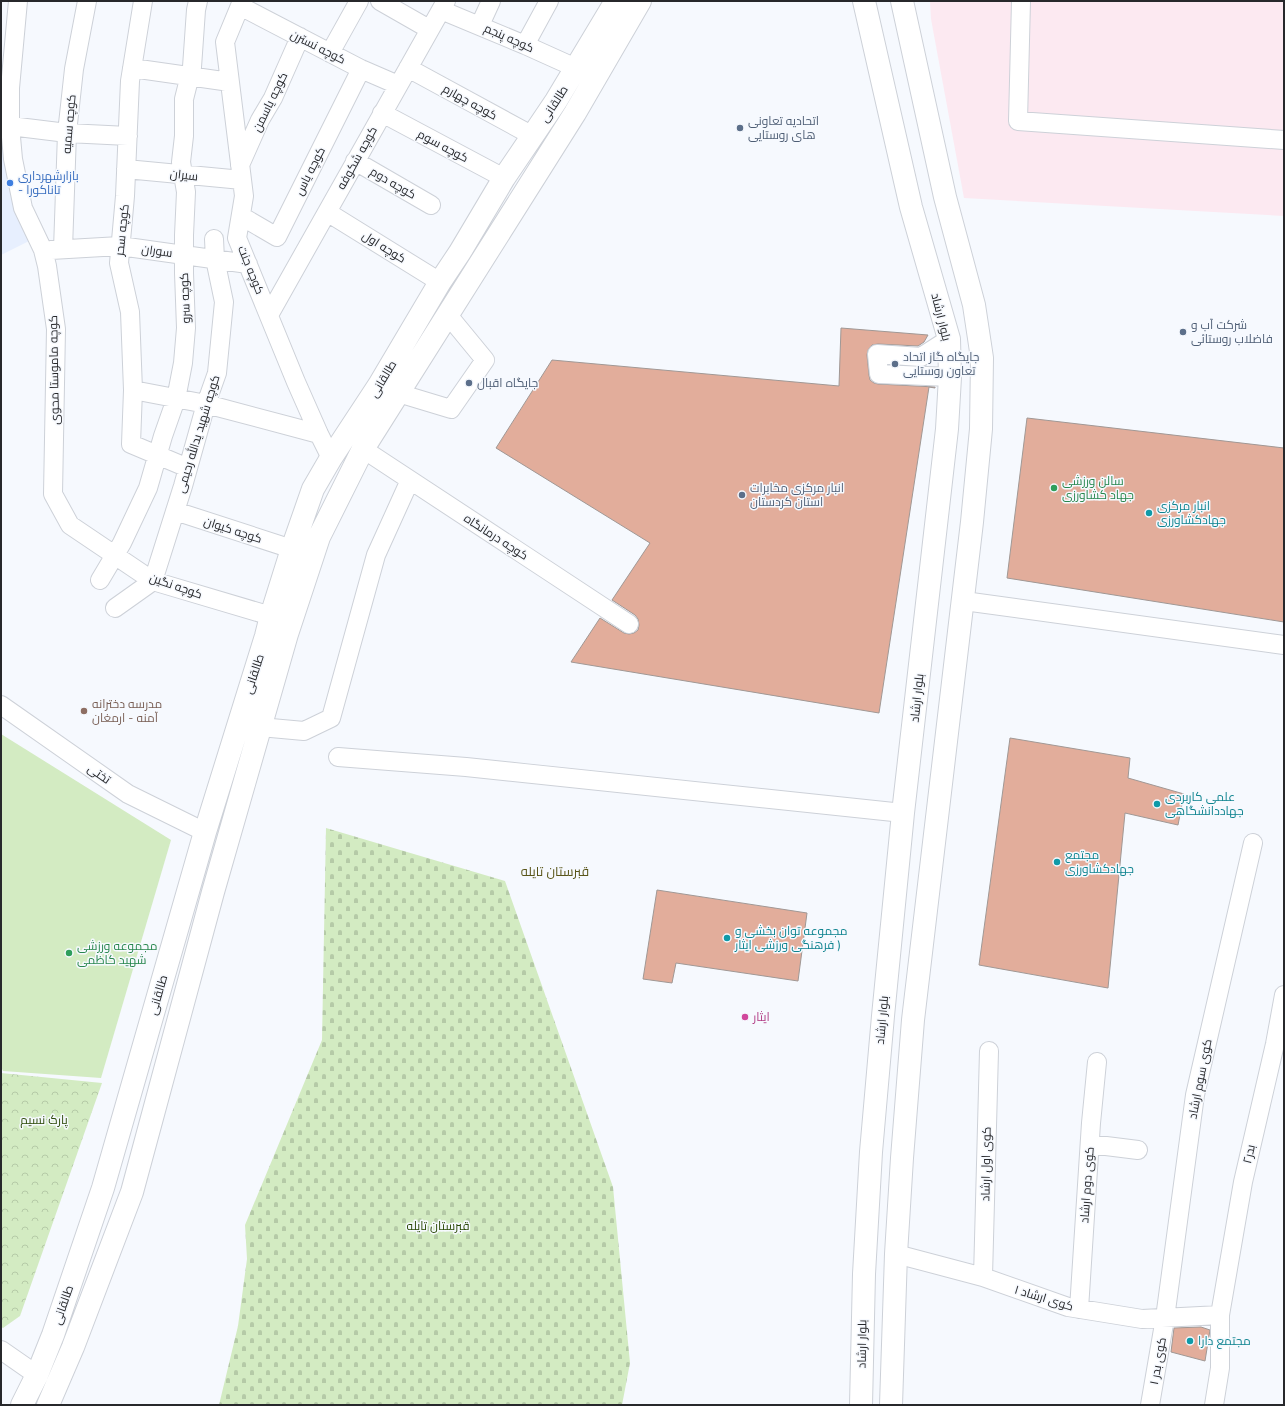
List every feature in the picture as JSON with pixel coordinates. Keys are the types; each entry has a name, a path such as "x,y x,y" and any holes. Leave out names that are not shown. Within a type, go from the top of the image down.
{"main road":[{"name":"طالقانی","path":"53,1395 73,1347 132,1192 260,727 287,634 319,537 363,449 571,119 640,1"},
{"name":"بلوار ارشاد","path":"861,1405 864,1274 871,1152 882,1016 903,813 948,429 950,377 949,340 911,207 864,1"},
{"path":"891,1405 896,1254 913,1020 964,601 981,429 982,358 974,305 945,197 902,1"},
{"name":"طالقانی","path":"22,1405 37,1376 53,1335 103,1188 205,832 292,549 313,489 331,458 379,385 504,178 556,101 613,2"},
{"path":"580,61 603,66"},
{"path":"907,789 940,794"},
{"path":"205,832 229,837"},
{"path":"37,1376 53,1395"}],"street":[{"name":"کوچه ماموستا محوی","path":"18,1 5,84 13,159 23,208 43,250 47,266 56,329 53,494 70,525"},
{"name":"کوچه سمیه","path":"63,249 67,133 74,69 87,1"},
{"name":"کوچه سحر","path":"142,1 130,81 126,169 119,262 130,312 133,390 131,444 188,468"},
{"name":"کوچه سرو","path":"100,580 122,543 148,488 157,455 176,399 183,364 186,328 184,255 186,192 181,162 184,136 184,99 192,68 198,1"},
{"path":"330,53 359,1"},
{"path":"380,1 430,29"},
{"path":"480,25 491,1"},
{"path":"525,45 549,1"},
{"path":"1021,1 1018,121 1284,140"},
{"name":"کوچه نسترن","path":"241,4 330,53 398,86"},
{"name":"کوچه جنت","path":"241,4 225,42 244,196 237,238 319,434 331,458"},
{"name":"کوچه شکوفه","path":"269,315 444,5"},
{"name":"کوچه پنجم","path":"444,5 480,25 525,45 580,61"},
{"name":"کوچه یاسمن","path":"241,173 260,120 273,98 300,37"},
{"path":"132,68 230,82"},
{"name":"کوچه چهارم","path":"408,68 532,136"},
{"name":"کوچه یاس","path":"241,216 277,237 361,69"},
{"name":"کوچه سوم","path":"382,114 504,178"},
{"path":"10,126 67,133 128,136"},
{"name":"کوچه دوم","path":"355,161 431,204"},
{"name":"سیران","path":"126,169 184,174 241,173"},
{"name":"کوچه اول","path":"327,212 440,282"},
{"name":"کوچه شهید یدالله رحیمی","path":"153,581 206,404 217,373 224,302 215,259 214,239"},
{"name":"سوران","path":"43,250 120,246 248,264"},
{"path":"398,393 451,409 485,360 448,314"},
{"path":"949,340 921,357 877,354 879,374 950,377"},
{"path":"133,390 206,404 319,434"},
{"name":"کوچه درمانگاه","path":"363,449 629,624"},
{"path":"260,727 304,731 331,718 376,555 410,480"},
{"name":"کوچه کیوان","path":"175,511 292,549"},
{"name":"کوچه نگین","path":"70,525 153,581 271,616"},
{"path":"115,608 153,581"},
{"path":"964,601 1284,645"},
{"name":"تختی","path":"1,705 128,794 205,832"},
{"path":"338,757 466,766 903,813"},
{"name":"کوی سوم ارشاد","path":"1165,1318 1195,1095 1253,844"},
{"name":"بدر۲","path":"1214,1405 1220,1368 1220,1315 1243,1182 1275,1044 1284,995"},
{"name":"کوی اول ارشاد","path":"982,1278 989,1051"},
{"name":"کوی دوم ارشاد","path":"1079,1309 1097,1062"},
{"path":"1090,1144 1138,1150"},
{"name":"کوی ارشاد ۱","path":"896,1254 982,1278 1068,1307 1142,1319 1220,1315"},
{"name":"کوی بدر ۱","path":"1150,1405 1165,1318"},
{"path":"1,1350 37,1376"}],"shaded area":[{"path":"930,1 1284,1 1284,216 964,198 931,19"},
{"name":"بازارشهرداری - تاناکورا","path":"1,76 15,83 10,126 35,238 1,255"}],"green space":[{"name":"مجموعه ورزشی شهید کاظمی","path":"1,734 171,840 101,1078 3,1071 1,1067"},
{"name":"قبرستان تایله","path":"326,828 505,881 613,1187 630,1363 622,1405 219,1405 238,1326 247,1259 245,1225 322,1040"},
{"name":"پارک نسیم","path":"1,1073 102,1083 20,1316 3,1328 1,1327"}],"building":[{"name":"انبار مرکزی مخابرات استان کردستان","path":"841,328 928,335 924,342 918,346 872,345 868,350 867,355 869,375 870,380 878,384 935,387 929,387 879,713 571,662 600,618 624,633 634,633 638,630 638,619 635,615 612,600 650,543 496,448 552,360 839,386"},
{"name":"انبار مرکزی جهادکشاورزی","path":"1027,418 1284,448 1284,622 1007,578"},
{"name":"مجتمع جهادکشاورزی","path":"1010,738 1130,758 1128,778 1184,794 1178,825 1125,813 1108,988 979,965"},
{"name":"مجموعه توان بخشی و فرهنگی ورزشی ایثار )","path":"657,890 807,913 798,981 676,963 672,983 643,979"},
{"name":"مجتمع دارا","path":"1201,1327 1210,1330 1205,1361 1171,1352 1174,1328"}],"place":[{"name":"اتحادیه تعاونی های روستایی","path":"740,128"},
{"name":"بازارشهرداری - تاناکورا","path":"10,183"},
{"name":"شرکت آب و فاضلاب روستائی","path":"1183,332"},
{"name":"جایگاه گاز اتحاد تعاون روستایی","path":"895,364"},
{"name":"جایگاه اقبال","path":"469,383"},
{"name":"سالن ورزشی جهاد کشاورزی","path":"1054,488"},
{"name":"انبار مرکزی مخابرات استان کردستان","path":"742,495"},
{"name":"انبار مرکزی جهادکشاورزی","path":"1149,513"},
{"name":"مدرسه دخترانه آمنه - ارمغان","path":"84,711"},
{"name":"علمی کاربردی جهاددانشگاهی","path":"1157,804"},
{"name":"مجتمع جهادکشاورزی","path":"1057,862"},
{"name":"مجموعه توان بخشی و فرهنگی ورزشی ایثار )","path":"727,938"},
{"name":"مجموعه ورزشی شهید کاظمی","path":"69,953"},
{"name":"ایثار","path":"745,1017"},
{"name":"مجتمع دارا","path":"1190,1341"}],"district":[{"name":"قبرستان تایله","path":"555,872"}]}
